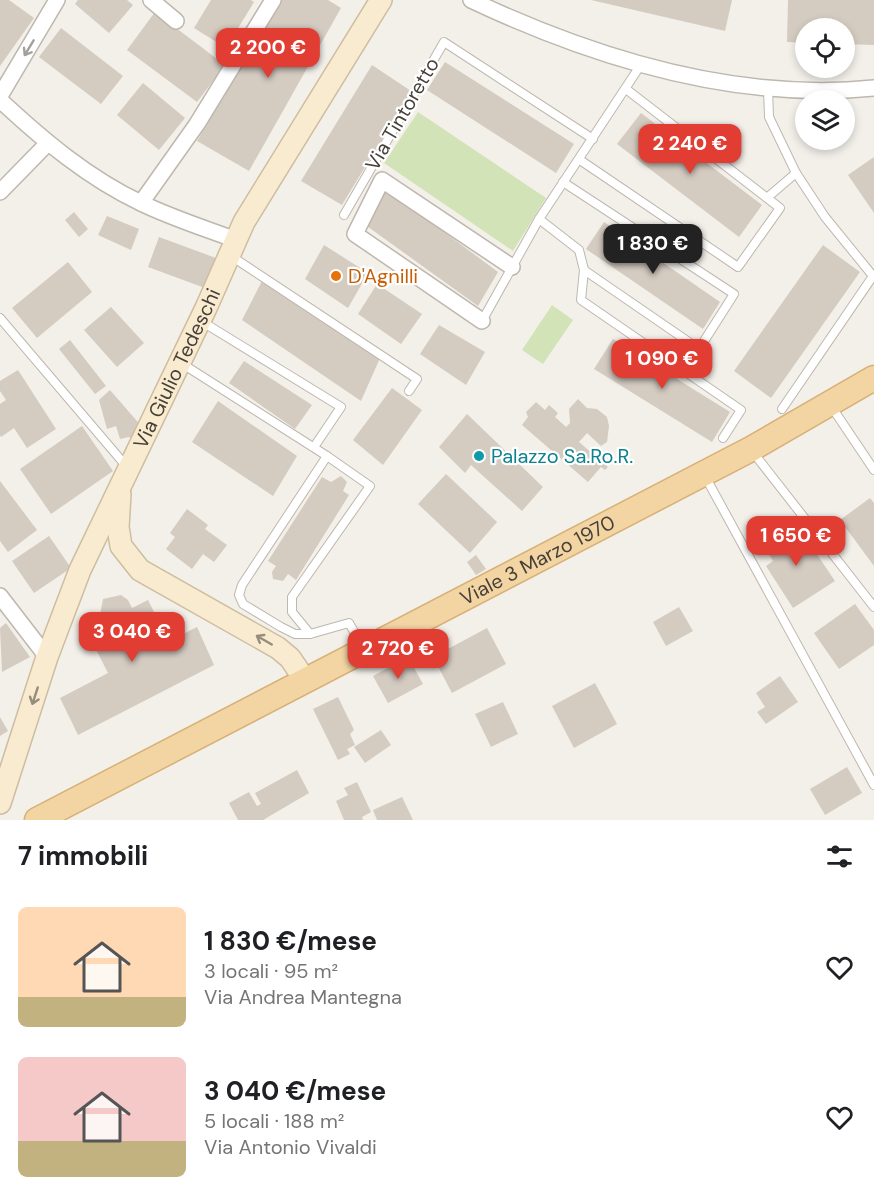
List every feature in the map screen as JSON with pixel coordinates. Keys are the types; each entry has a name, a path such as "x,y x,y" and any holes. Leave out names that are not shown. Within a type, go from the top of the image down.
{"main road":[{"name":"Viale 3 Marzo 1970","path":"37,820 364,648 751,449 874,378"}],"street":[{"path":"57,0 0,98 47,144 141,203 232,248"},
{"path":"151,0 176,21"},
{"path":"141,203 197,124 273,0"},
{"path":"471,0 498,6 574,42 693,77 768,88 835,92 874,88"},
{"name":"Via Giulio Tedeschi","path":"121,546 118,527 125,478 232,248 267,181 375,2"},
{"path":"0,192 47,144"},
{"path":"482,321 355,234 382,180 512,267"},
{"path":"0,802 47,657 81,570 125,478"},
{"path":"94,544 111,541 121,546 140,570 278,648 290,658 305,680"},
{"path":"0,596 47,657"}],"lane":[{"name":"Via Tintoretto","path":"344,215 444,42 593,139"},
{"path":"482,321 539,219 642,63"},
{"path":"768,88 769,117 796,173 825,217 873,276 782,409"},
{"path":"580,160 738,267 780,208 626,89"},
{"path":"768,197 796,173"},
{"path":"562,182 734,294 699,349 584,270"},
{"path":"539,219 579,250 584,270 580,286 581,300 741,410 723,438"},
{"path":"232,248 417,379 409,390"},
{"path":"0,318 125,478"},
{"path":"200,321 340,407 314,447"},
{"path":"180,363 314,447 370,486 292,597 292,612 310,634"},
{"path":"830,405 874,470"},
{"path":"751,449 874,607"},
{"path":"327,456 242,585 239,595 243,604 295,634 310,634 349,623 364,648"},
{"path":"703,474 874,785"}],"green space":[{"path":"418,112 546,198 513,251 384,163"},
{"path":"552,305 573,320 543,364 522,350"}],"building":[{"path":"0,0 9,0 34,18 0,66"},
{"path":"78,0 127,0 133,5 109,33 75,4"},
{"path":"211,0 251,0 254,2 226,48 194,28"},
{"path":"280,0 328,0 341,8 249,171 197,141"},
{"path":"591,0 732,0 725,31"},
{"path":"788,0 874,0 874,45 855,44 855,18 795,18 795,42 787,42"},
{"path":"155,12 225,65 197,102 127,50"},
{"path":"61,28 123,76 101,104 39,57"},
{"path":"445,62 574,144 556,173 427,90"},
{"path":"372,65 411,91 342,205 301,181"},
{"path":"143,83 185,118 159,150 117,115"},
{"path":"641,113 762,205 739,237 617,144"},
{"path":"874,157 874,213 848,175"},
{"path":"386,189 498,272 478,306 364,224"},
{"path":"74,212 88,229 79,237 65,220"},
{"path":"107,216 139,229 131,250 98,235"},
{"path":"604,222 720,302 703,329 586,249"},
{"path":"159,237 216,258 205,288 148,267"},
{"name":"D'Agnilli","path":"324,245 368,273 348,308 305,279"},
{"path":"823,245 860,272 771,398 734,371"},
{"path":"68,262 92,292 37,338 12,308"},
{"path":"262,281 380,358 361,401 242,320"},
{"path":"377,284 422,314 401,344 358,314"},
{"path":"111,307 144,343 117,367 84,330"},
{"path":"439,325 485,352 466,385 420,354"},
{"path":"613,339 730,412 712,442 594,369"},
{"path":"70,340 106,386 95,394 59,349"},
{"path":"244,361 312,405 295,429 229,383"},
{"path":"18,370 56,429 27,448 14,428 1,437 0,435 0,404 6,400 0,391 0,381"},
{"path":"392,388 422,410 383,465 353,440"},
{"path":"110,390 143,428 135,441 129,437 120,439 116,426 107,429 99,400"},
{"path":"578,399 587,408 597,409 607,417 609,426 607,442 601,446 587,433 579,442 608,467 605,470 601,467 588,482 522,425 528,417 526,412 536,402 545,410 549,405 558,413 555,417 566,427 570,423 569,409"},
{"path":"218,401 297,456 273,496 192,442"},
{"name":"Palazzo Sa.Ro.R.","path":"467,414 543,487 522,511 471,465 465,473 439,447"},
{"path":"82,426 113,471 51,514 20,469"},
{"path":"446,474 497,522 470,553 418,504"},
{"path":"341,476 347,482 343,491 349,495 296,580 288,574 283,581 273,579 272,572 276,566 268,561 322,477 331,482"},
{"path":"0,481 37,530 8,552 0,541"},
{"path":"870,498 874,503 874,566 840,520"},
{"path":"187,509 208,525 205,529 227,545 214,562 203,554 192,569 166,549 175,537 170,533"},
{"path":"786,525 800,546 808,541 835,581 793,608 766,566 773,561 761,541"},
{"path":"49,536 71,568 34,593 12,561"},
{"path":"476,555 486,569 476,575 467,562"},
{"path":"121,595 128,600 132,608 148,600 173,650 179,647 175,638 197,627 214,665 78,735 60,698 108,673 84,626 100,615 103,599"},
{"path":"855,604 874,630 874,645 839,669 814,633"},
{"path":"679,607 693,631 666,646 653,622"},
{"path":"6,623 30,657 2,672 0,628"},
{"path":"487,628 506,664 452,693 433,657"},
{"path":"408,657 423,684 388,703 373,676"},
{"path":"780,676 798,702 766,724 757,712 765,707 756,693"},
{"path":"595,683 617,724 574,748 552,706"},
{"path":"338,697 354,730 350,734 355,745 347,749 350,754 338,760 313,709"},
{"path":"503,702 518,734 491,747 475,714"},
{"path":"0,717 8,731 0,736"},
{"path":"381,730 391,745 365,763 354,747"},
{"path":"847,767 862,793 825,815 810,789"},
{"path":"297,770 309,793 263,820 238,820 229,803 249,792 257,806 261,804 255,793"},
{"path":"357,782 371,812 362,817 363,820 344,820 336,801 348,795 344,788"},
{"path":"402,797 413,820 377,820 373,810"}],"place":[{"name":"D'Agnilli","path":"336,276"},
{"name":"Palazzo Sa.Ro.R.","path":"479,456"}]}
